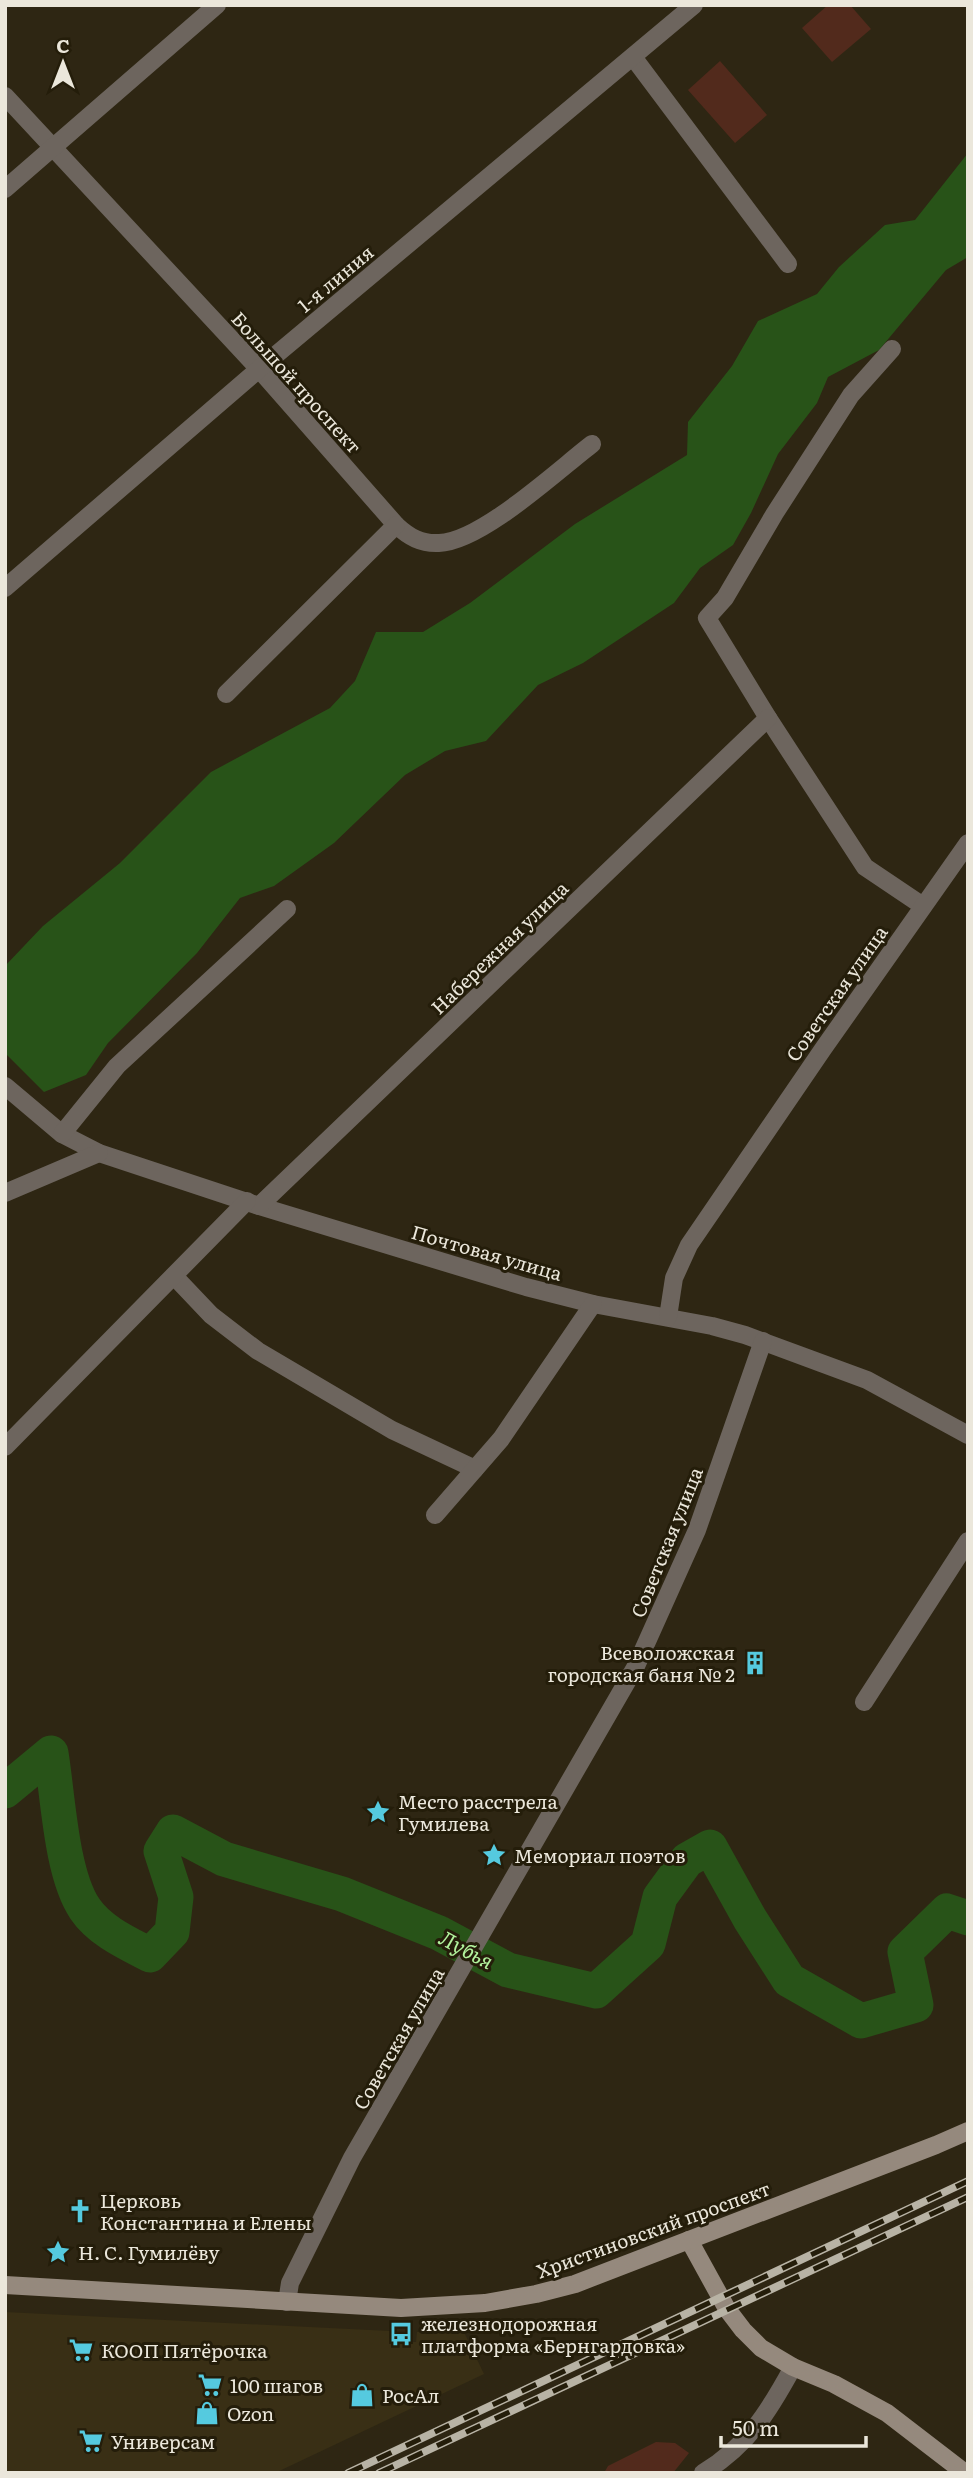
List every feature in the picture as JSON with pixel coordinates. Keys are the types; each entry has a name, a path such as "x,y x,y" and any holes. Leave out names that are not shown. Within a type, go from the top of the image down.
{"street":[{"path":"5,189 217,5"},
{"name":"1-я линия","path":"5,587 259,369 694,5"},
{"path":"633,57 788,264"},
{"name":"Большой проспект","path":"5,96 259,369 410,538 440,544 461,538 496,519 592,444"},
{"path":"892,349 851,395 775,513 725,598 707,618 768,718 866,867 923,906"},
{"path":"226,694 396,525"},
{"name":"Набережная улица","path":"5,1447 174,1276 768,718"},
{"name":"Советская улица","path":"668,1317 674,1278 689,1245 968,843"},
{"path":"62,1133 117,1066 287,909"},
{"name":"Почтовая улица","path":"5,1086 62,1133 99,1153 526,1287 593,1304 712,1325 763,1341 867,1380 968,1435"},
{"path":"5,1193 99,1153"},
{"path":"174,1276 211,1315 258,1351 392,1430 475,1469"},
{"path":"435,1515 501,1439 593,1304"},
{"name":"Советская улица","path":"287,2302 290,2283 352,2158 636,1666 697,1530 763,1341"},
{"path":"864,1702 968,1541"},
{"name":"Христиновский проспект","path":"5,2285 401,2308 485,2303 575,2284 968,2131"},
{"path":"689,2240 720,2297 743,2330 761,2348 793,2367 834,2384 887,2413 965,2473"},
{"path":"702,2473 739,2447 762,2421 793,2367"}],"shaded area":[{"path":"828,5 850,5 871,29 832,62 802,28"},
{"path":"720,61 767,115 735,143 688,90"},
{"path":"968,153 968,257 946,270 879,350 828,377 817,403 778,454 733,545 700,568 674,603 583,663 538,685 486,741 445,751 405,775 334,843 274,886 240,898 197,953 108,1043 86,1075 44,1092 5,1053 5,966 43,926 120,863 211,772 330,708 355,681 376,632 423,632 470,603 575,524 687,455 688,422 732,366 758,321 817,294 839,267 885,225 915,220"},
{"path":"5,2312 390,2331 390,2341 416,2342 417,2332 463,2330 484,2374 275,2473 5,2473"},
{"path":"656,2442 675,2443 689,2453 673,2473 604,2473 608,2466"}],"waterway":[{"name":"Лубья","path":"5,1791 51,1753 66,1856 77,1894 98,1924 114,1936 150,1955 172,1932 176,1897 161,1851 173,1832 224,1859 342,1894 439,1933 508,1970 596,1991 648,1944 660,1897 687,1860 710,1847 750,1919 789,1980 861,2021 916,2005 905,1952 947,1911 968,1918"}],"railway":[{"path":"348,2473 968,2181"},
{"path":"379,2473 968,2197"}],"place":[{"name":"Всеволожская городская баня № 2","path":"755,1663"},
{"name":"Место расстрела Гумилева","path":"378,1812"},
{"name":"Мемориал поэтов","path":"494,1855"},
{"name":"Церковь Константина и Елены","path":"80,2211"},
{"name":"Н. С. Гумилёву","path":"58,2252"},
{"name":"железнодорожная платформа «Бернгардовка»","path":"401,2334"},
{"name":"КООП Пятёрочка","path":"81,2350"},
{"name":"100 шагов","path":"210,2385"},
{"name":"РосАл","path":"362,2395"},
{"name":"Ozon","path":"207,2413"},
{"name":"Универсам","path":"91,2441"}]}
